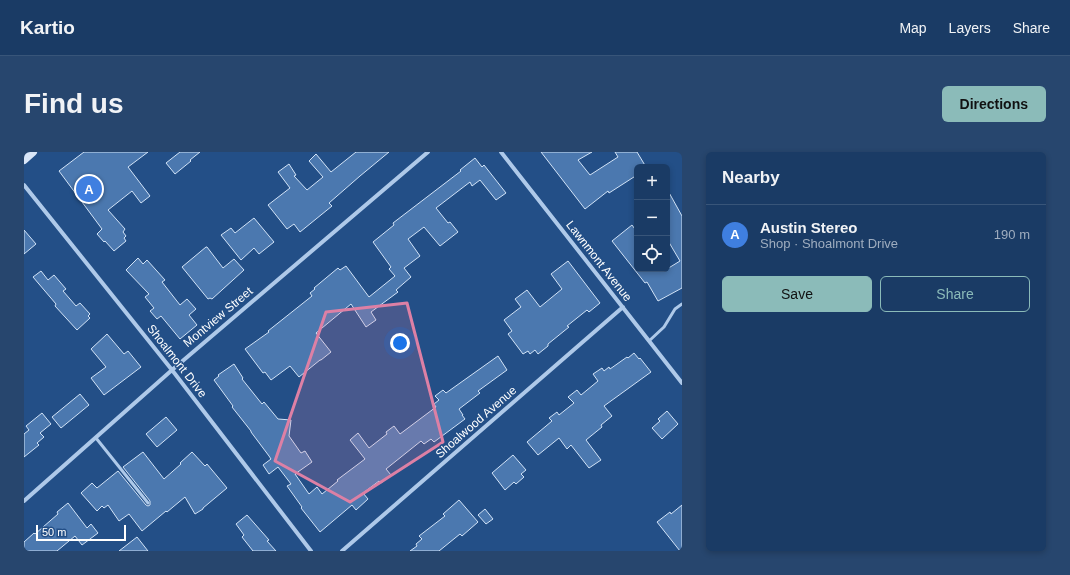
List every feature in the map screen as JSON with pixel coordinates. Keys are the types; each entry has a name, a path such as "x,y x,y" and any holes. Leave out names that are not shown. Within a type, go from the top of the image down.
{"main road":[{"path":"24,160 33,152"}],"street":[{"name":"Montview Street","path":"24,501 172,370 428,152"},
{"name":"Lawnmont Avenue","path":"501,152 682,383"},
{"name":"Shoalmont Drive","path":"24,185 172,370 311,551"},
{"name":"Shoalwood Avenue","path":"342,551 623,308"}],"lane":[{"path":"649,341 664,328 675,309 682,304"},
{"path":"96,438 148,503"}],"highlighted area":[{"path":"407,303 443,442 350,502 275,461 326,312"}],"building":[{"path":"84,152 148,152 128,167 150,196 141,203 132,191 108,210 125,229 123,232 126,236 124,238 126,241 114,251 97,234 102,229 59,171"},
{"path":"180,152 200,152 175,174 166,163"},
{"path":"356,152 389,152 329,203 332,206 300,232 294,224 287,229 268,205 290,188 278,172 289,164 296,175 294,176 307,190 323,177 309,161 316,154 331,172"},
{"path":"541,152 592,152 578,160 590,175 618,157 615,152 637,152 644,164 634,164 634,177 609,193 608,191 585,209"},
{"path":"475,158 482,167 484,165 506,193 496,200 480,180 472,186 470,182 436,208 448,223 450,222 458,232 440,246 424,227 408,239 420,256 404,268 411,277 396,290 398,292 371,312 376,320 366,327 351,304 316,333 331,352 321,360 299,377 290,366 271,380 265,372 263,373 245,349 269,332 268,331 312,296 310,293 315,289 314,288 338,268 340,270 346,266 369,297 395,276 389,269 391,267 373,242 394,225 393,223 461,171 460,170"},
{"path":"670,194 682,216 682,288 658,301 647,282 645,283 636,272 670,272 670,267 680,261 670,244"},
{"path":"254,218 274,242 259,254 254,248 241,260 221,235 231,228 235,233"},
{"path":"632,225 634,228 634,269 612,241"},
{"path":"24,230 36,244 24,254"},
{"path":"206,247 223,268 234,259 244,270 212,299 208,299 182,267"},
{"path":"138,258 143,264 147,260 165,280 162,282 180,305 187,299 196,309 189,315 197,325 180,339 161,316 157,319 150,311 154,308 145,297 149,294 126,270"},
{"path":"568,261 600,303 589,312 587,310 567,326 569,327 538,354 535,350 530,354 528,351 523,354 508,334 512,331 504,320 521,307 515,299 527,290 540,307 562,289 551,274"},
{"path":"41,271 48,280 54,275 66,289 63,291 76,306 80,303 90,314 88,316 90,318 77,330 55,306 56,304 33,277"},
{"path":"107,334 124,354 128,351 141,367 104,395 91,378 106,367 91,349"},
{"path":"634,353 651,372 604,406 612,416 601,425 602,427 586,440 601,460 589,468 571,445 567,449 559,438 538,455 527,442 552,421 549,418 557,412 559,415 574,403 568,397 577,390 581,395 598,381 593,374 602,368 604,371 609,367 610,369"},
{"path":"498,356 507,370 478,391 480,393 459,409 465,419 434,442 431,439 424,444 421,441 386,469 391,475 381,483 379,481 363,493 368,499 356,510 352,505 320,532 301,508 302,507 287,486 291,484 278,467 269,474 263,465 271,459 232,407 233,406 214,380 219,376 218,375 234,364 243,378 242,379 262,404 264,402 278,419 291,420 289,436 301,453 305,451 312,462 295,474 309,494 317,487 322,494 338,481 337,480 365,459 350,440 358,433 369,448 387,434 386,432 394,426 400,434 436,407 434,404 439,400 435,396 443,390 446,393"},
{"path":"80,394 89,405 61,428 52,417"},
{"path":"667,411 678,424 662,439 652,428 660,421 658,419"},
{"path":"42,413 51,424 40,433 44,437 37,443 39,445 24,457 24,434 29,430 26,426"},
{"path":"166,417 177,430 157,447 146,434"},
{"path":"143,452 164,479 192,452 205,466 207,464 227,488 195,514 185,497 142,531 129,514 119,521 108,505 104,508 102,506 97,511 81,493 92,483 97,488 118,471 146,505 150,505 150,501 123,467"},
{"path":"513,455 526,470 521,474 524,477 516,484 514,482 505,490 492,473"},
{"path":"459,500 478,522 462,536 460,534 439,551 410,551 417,546 416,544 422,539 419,536 445,516 443,514"},
{"path":"68,503 87,528 91,524 98,533 82,545 75,536 57,551 24,551 24,542 58,514 57,512"},
{"path":"682,505 682,551 680,551 657,522 670,512 671,514"},
{"path":"485,509 493,519 486,524 478,515"},
{"path":"247,515 269,540 267,541 276,551 253,551 242,537 244,535 236,524"},
{"path":"137,537 148,551 119,551"}],"place":[{"name":"Austin Stereo","path":"89,189"}]}
